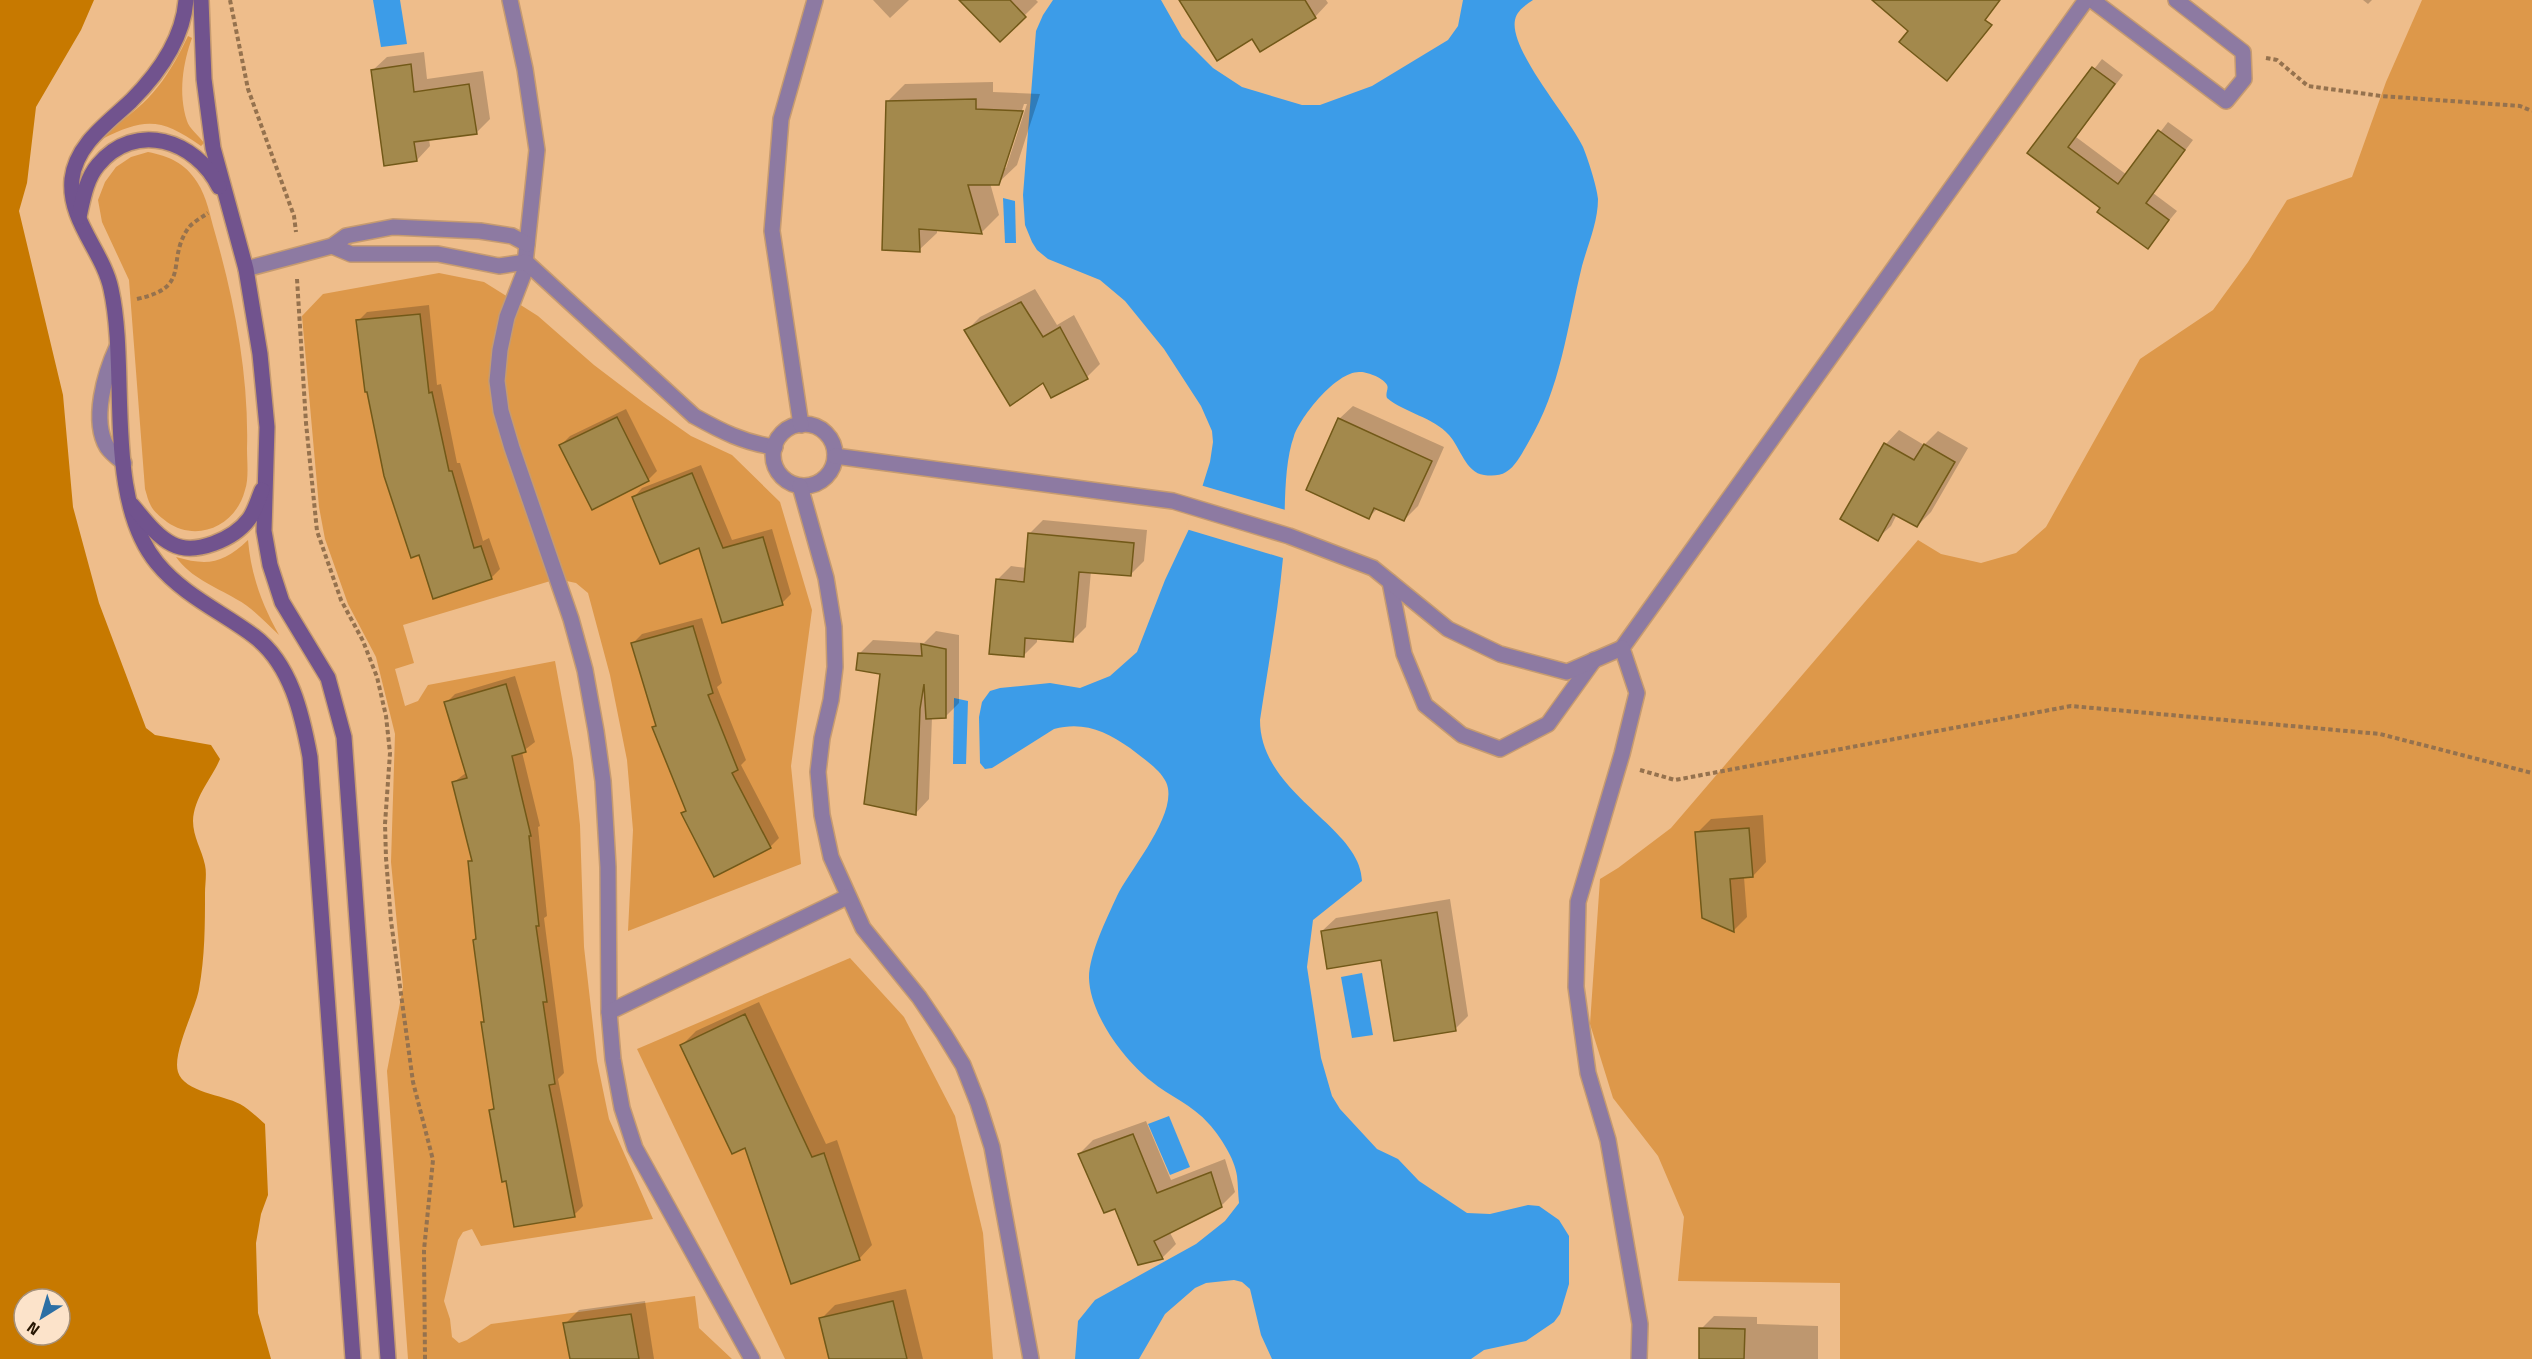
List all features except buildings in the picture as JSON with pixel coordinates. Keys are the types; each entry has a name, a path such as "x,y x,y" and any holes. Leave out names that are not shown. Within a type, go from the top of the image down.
{"main road":[{"path":"186,0 174,44 155,74 131,101 98,129 81,155 72,178 73,199 86,235 99,257 111,288 125,483 136,527 156,562 179,586 256,638 283,670 302,714 310,757 353,1359"},
{"path":"201,0 204,79 213,148 246,269 261,365 267,427 264,531 270,566 282,602 328,678 344,736 388,1359"},
{"path":"79,218 86,185 97,165 116,149 133,140 154,138 173,144 195,158 214,177 229,209"},
{"path":"130,503 154,530 174,545 193,547 214,543 231,535 248,520 266,482"}],"street":[{"path":"510,0 525,69 537,150 526,262 507,317 500,350 497,381 501,411 512,448 571,619 585,670 595,721 603,782 608,867 609,1012 613,1059 622,1108 635,1148 752,1359"},
{"path":"801,425 772,231 781,119 815,0"},
{"path":"835,456 1173,501 1289,536 1373,567 1448,629 1500,654 1567,672 1622,648 2086,0"},
{"path":"2092,0 2226,101 2244,79 2243,52 2176,0"},
{"path":"246,269 332,246 346,236 393,227 480,231 512,236 527,244"},
{"path":"332,246 351,254 438,254 499,266 526,262"},
{"path":"526,262 694,416 725,434 755,445 775,447"},
{"path":"801,425 815,426 823,431 831,439 835,456 831,471 823,480 813,485 800,486 789,482 780,474 773,458 775,447 785,431 801,425"},
{"path":"800,486 826,578 834,627 836,667 822,738 818,772 822,814 831,857 847,897 863,928 920,998 963,1065 992,1147 1031,1359"},
{"path":"1390,582 1404,654 1425,705 1462,735 1500,749 1548,724 1594,660"},
{"path":"1622,648 1637,693 1619,765 1578,902 1576,987 1588,1073 1608,1140 1640,1324 1639,1359"},
{"path":"609,1012 847,897"}],"path":[{"path":"2243,52 2277,60 2308,86 2382,96 2520,106 2532,111"},
{"path":"113,305 152,296 166,287 173,277 187,230 211,211 229,209"},
{"path":"1619,765 1675,780 2071,706 2380,734 2532,773"}],"shaded area":[{"path":"0,0 94,0 81,30 36,107 27,183 19,211 63,395 73,507 99,603 146,728 155,735 211,745 220,759 194,812 194,833 204,859 206,872 204,953 199,989 181,1042 177,1064 178,1072 188,1084 240,1104 265,1124 268,1195 261,1214 256,1243 258,1313 271,1359 0,1359"},
{"path":"2422,0 2532,0 2532,1359 1840,1359 1840,1283 1678,1281 1684,1217 1658,1156 1613,1098 1590,1024 1600,879 1671,828 1918,540 1941,554 1981,563 2016,553 2046,527 2140,359 2213,310 2248,262 2287,200 2352,177 2386,82"},
{"path":"188,36 192,38 183,78 184,110 188,124 204,143 201,146 175,130 153,124 130,127 102,139 101,135 131,114 153,93 171,68"},
{"path":"148,152 170,158 182,165 192,175 203,194 222,259 243,367 247,422 246,485 240,503 233,513 214,527 202,531 179,528 167,522 150,504 145,489 129,280 102,222 98,200 105,182 116,167 131,157"},
{"path":"439,273 484,282 538,316 594,365 691,436 732,455 780,502 812,610 791,766 801,864 628,931 633,830 627,760 610,675 588,593 576,583 557,579 403,625 414,663 395,669 405,706 418,701 428,685 555,661 573,759 580,825 584,947 597,1061 609,1119 653,1219 481,1246 472,1229 463,1232 458,1240 444,1301 450,1319 452,1337 459,1343 491,1324 695,1296 699,1328 732,1359 408,1359 387,1071 403,987 391,862 395,734 376,657 348,604 325,539 319,507 302,316 323,294"},
{"path":"248,540 258,589 279,635 248,607 196,576 176,557 197,562 214,561 231,554"},
{"path":"850,958 904,1017 955,1116 983,1233 993,1359 785,1359 637,1049"}],"water":[{"path":"373,0 400,0 407,44 381,47"},
{"path":"1053,0 1161,0 1182,37 1213,68 1242,87 1302,105 1320,105 1372,86 1448,40 1458,26 1463,0 1533,0 1518,13 1515,20 1516,33 1530,65 1583,147 1598,199 1595,225 1582,266 1562,357 1548,401 1516,463 1504,473 1490,476 1472,470 1453,440 1442,429 1387,398 1387,385 1374,376 1362,372 1350,374 1340,379 1320,396 1298,428 1290,449 1286,480 1281,578 1260,720 1264,746 1276,769 1292,789 1346,843 1357,861 1362,881 1313,920 1307,967 1321,1058 1332,1096 1340,1109 1377,1149 1398,1159 1419,1181 1467,1213 1490,1214 1528,1205 1539,1206 1559,1220 1569,1236 1569,1284 1560,1314 1554,1322 1526,1341 1484,1350 1471,1359 1272,1359 1261,1335 1250,1289 1242,1282 1234,1280 1206,1283 1195,1288 1165,1314 1139,1359 1075,1359 1078,1321 1095,1300 1196,1244 1225,1221 1239,1203 1236,1169 1218,1135 1196,1111 1158,1086 1130,1061 1102,1021 1091,992 1089,978 1095,947 1117,896 1160,824 1166,809 1168,794 1166,782 1155,768 1130,748 1103,732 1075,726 1054,729 992,768 985,769 980,763 979,717 982,702 990,691 1050,683 1080,688 1110,676 1137,652 1165,580 1189,529 1210,462 1213,442 1212,431 1201,406 1164,349 1125,301 1100,280 1048,259 1037,250 1025,225 1023,195 1036,31"},
{"path":"1003,198 1015,201 1016,243 1005,243"},
{"path":"954,698 968,701 966,764 953,764"},
{"path":"1362,973 1373,1035 1352,1038 1341,977"},
{"path":"1169,1116 1190,1167 1170,1175 1148,1124"}],"pier":[{"path":"1200,485 1289,511 1287,545 1283,558 1186,529"}]}
